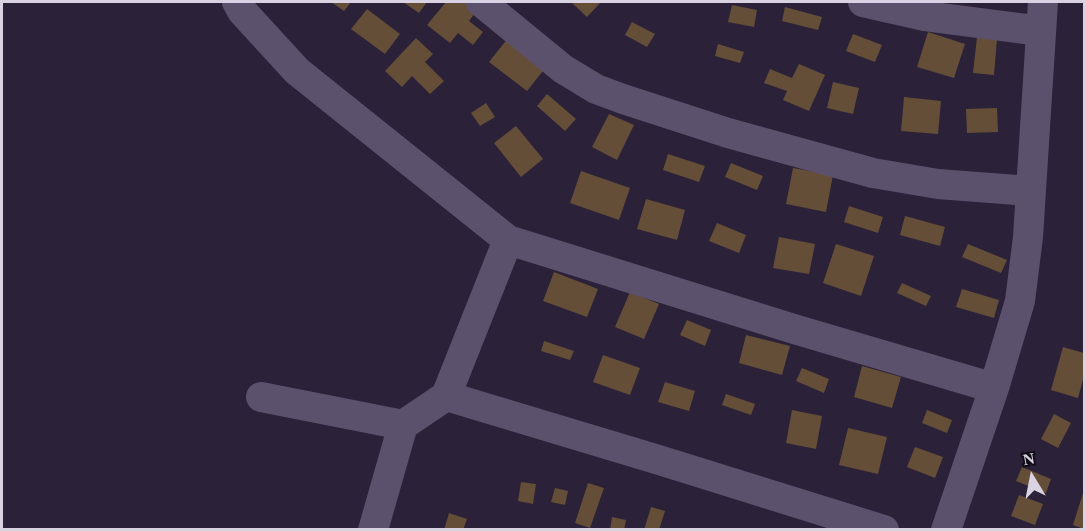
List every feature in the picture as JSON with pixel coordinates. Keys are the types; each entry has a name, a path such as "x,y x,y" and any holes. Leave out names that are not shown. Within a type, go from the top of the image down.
{"street":[{"path":"237,2 242,11 297,71 508,240 994,388"},
{"path":"481,2 563,69 596,89 623,99 728,133 873,173 938,184 1030,191"},
{"path":"863,2 925,16 1041,31"},
{"path":"946,530 994,388 1020,301 1028,237 1043,2"},
{"path":"373,530 403,425 446,396 508,240"},
{"path":"446,396 884,530"},
{"path":"261,397 403,425"}],"building":[{"path":"331,2 351,2 344,11"},
{"path":"403,2 427,2 419,13"},
{"path":"446,2 474,2 480,6 469,21 483,32 473,45 458,33 450,43 427,25"},
{"path":"571,2 601,2 587,17"},
{"path":"732,5 757,10 754,27 728,22"},
{"path":"785,7 822,17 818,30 782,21"},
{"path":"367,9 400,34 385,54 351,29"},
{"path":"632,22 655,34 647,47 625,35"},
{"path":"928,32 965,44 954,78 917,67"},
{"path":"853,34 882,45 875,62 846,51"},
{"path":"977,37 997,39 994,75 973,73"},
{"path":"416,38 433,54 425,62 444,81 430,94 412,76 402,87 385,71"},
{"path":"508,38 546,67 527,91 489,62"},
{"path":"718,44 744,52 740,63 715,56"},
{"path":"799,64 825,75 809,111 783,100 787,91 764,83 770,69 792,78"},
{"path":"833,82 859,88 853,114 827,108"},
{"path":"547,94 576,119 565,131 537,106"},
{"path":"904,97 941,101 938,134 901,131"},
{"path":"486,103 495,117 480,126 471,113"},
{"path":"997,108 998,132 967,133 966,109"},
{"path":"609,114 634,125 617,160 592,147"},
{"path":"516,126 543,159 521,177 494,143"},
{"path":"668,154 705,166 699,182 663,170"},
{"path":"731,163 763,176 757,190 725,177"},
{"path":"793,168 833,175 826,212 786,204"},
{"path":"581,171 630,188 619,220 570,203"},
{"path":"646,199 685,210 677,240 637,229"},
{"path":"849,206 883,217 878,233 844,222"},
{"path":"905,216 945,227 940,246 900,235"},
{"path":"717,223 746,235 739,253 709,241"},
{"path":"779,237 815,244 809,274 773,268"},
{"path":"836,244 874,256 861,296 823,283"},
{"path":"968,244 1007,260 1001,273 962,257"},
{"path":"554,272 598,289 587,317 543,301"},
{"path":"902,283 931,296 926,306 897,293"},
{"path":"962,289 999,300 994,318 956,307"},
{"path":"630,292 659,304 644,339 615,327"},
{"path":"687,320 711,330 705,346 680,335"},
{"path":"746,335 790,346 782,375 739,363"},
{"path":"544,341 574,351 570,360 541,351"},
{"path":"1063,347 1084,353 1084,376 1078,398 1051,390"},
{"path":"603,355 640,368 630,395 593,382"},
{"path":"862,366 901,377 892,408 854,397"},
{"path":"802,368 829,379 824,393 796,381"},
{"path":"665,382 695,391 689,411 658,402"},
{"path":"726,394 755,404 751,415 722,405"},
{"path":"792,410 822,416 816,449 786,443"},
{"path":"927,410 952,420 947,433 922,423"},
{"path":"1054,414 1071,423 1058,448 1041,439"},
{"path":"848,428 887,437 878,474 839,465"},
{"path":"915,447 943,457 935,478 907,467"},
{"path":"1022,467 1051,479 1046,493 1016,481"},
{"path":"521,482 536,484 533,504 518,501"},
{"path":"588,483 604,488 590,528 575,523"},
{"path":"555,488 568,491 565,505 551,502"},
{"path":"1084,490 1084,529 1073,525"},
{"path":"1019,495 1043,504 1035,525 1011,516"},
{"path":"651,507 665,511 659,530 644,530"},
{"path":"449,513 467,519 463,530 444,530"},
{"path":"612,517 626,520 624,530 610,530"}]}
